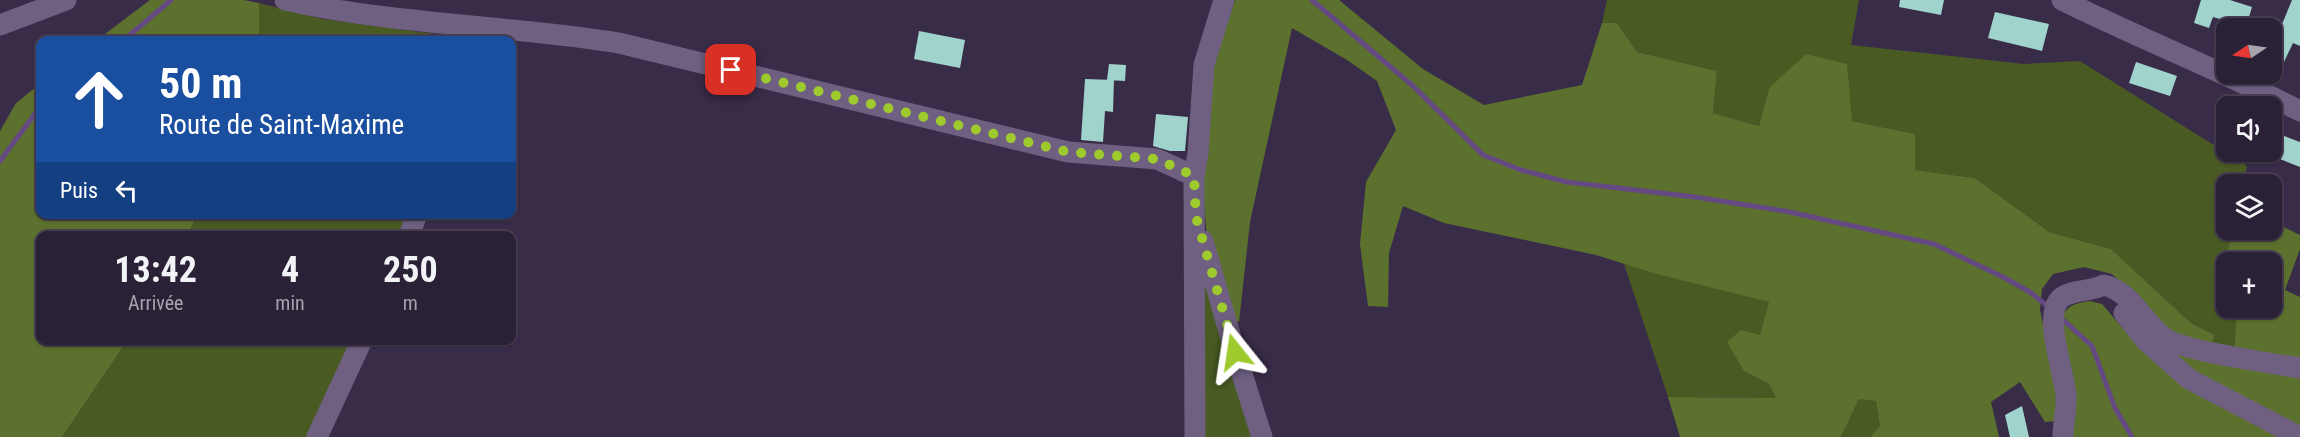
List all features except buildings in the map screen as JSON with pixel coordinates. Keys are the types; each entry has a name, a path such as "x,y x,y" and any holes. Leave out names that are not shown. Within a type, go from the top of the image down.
{"street":[{"path":"0,25 66,0"},
{"path":"285,0 332,11 492,34 619,43 1068,152 1157,159 1194,176"},
{"path":"1195,437 1196,217 1194,176 1199,145 1204,65 1224,0"},
{"path":"2062,0 2255,88 2300,111"},
{"path":"1196,217 1262,437"},
{"path":"2063,437 2066,397 2054,315 2062,298 2069,294 2096,289 2104,285 2119,289 2166,339 2189,347 2300,368"},
{"path":"2096,289 2111,299 2146,340 2189,379 2300,437"},
{"path":"317,437 360,345"}],"green space":[{"path":"150,0 244,0 259,3 259,36 102,36"},
{"path":"1235,0 1339,0 1423,69 1484,105 1582,85 1602,23 1617,23 1637,52 1717,71 1713,113 1759,126 1769,88 1806,54 1847,64 1852,121 1915,134 1915,170 1975,178 2049,232 2111,249 2191,323 2215,335 2211,344 2178,337 2160,323 2112,274 2084,267 2053,274 2042,289 2040,310 2056,382 2057,421 2045,422 2020,382 1991,402 1999,437 1870,437 1880,426 1876,401 1859,399 1841,437 1680,437 1668,397 1776,398 1769,384 1744,371 1727,342 1741,330 1760,335 1769,302 1653,273 1596,255 1444,223 1403,206 1389,253 1388,307 1368,306 1360,244 1366,182 1396,130 1377,81 1347,60 1292,28 1250,222 1239,322 1231,318 1206,228 1203,188 1211,74"},
{"path":"1607,0 1859,0 1851,45 2024,64 2080,61 2216,147 2216,162 2241,162 2247,166 2245,174 2216,174 2216,240 2230,240 2227,252 2216,252 2216,318 2236,318 2234,350 2211,344 2215,335 2191,323 2111,249 2049,232 1975,178 1915,170 1915,134 1852,121 1769,88 1759,126 1713,113 1717,71 1637,52 1617,23 1602,23"},
{"path":"259,3 323,19 450,36 259,36"},
{"path":"36,87 36,219 195,219 190,231 36,231 36,345 124,345 62,437 0,437 0,131 16,103"},
{"path":"195,219 405,219 399,231 190,231"},
{"path":"2282,226 2300,235 2300,249 2285,290 2300,297 2300,359 2234,350 2236,318 2282,318 2282,252 2227,252 2230,240 2282,240"},
{"path":"1201,250 1255,437 1200,437"},
{"path":"1624,264 1770,302 1760,335 1744,371 1769,384 1776,398 1668,397"},
{"path":"2090,301 2102,304 2138,346 2282,437 2072,437 2059,324 2070,307"},
{"path":"124,345 349,345 306,437 62,437"},
{"path":"2168,345 2300,372 2300,430 2187,367"},
{"path":"1859,399 1876,400 1880,426 1870,437 1841,437"}],"waterway":[{"path":"129,36 171,0"},
{"path":"1312,0 1413,86 1483,155 1521,170 1567,182 1695,197 1785,211 1934,244 2003,277 2030,292 2051,309"},
{"path":"0,161 36,112"},
{"path":"2060,317 2092,346 2115,408 2132,437"}],"route":[{"path":"731,70 1068,152 1157,159 1194,176 1196,217 1235,352"}]}
